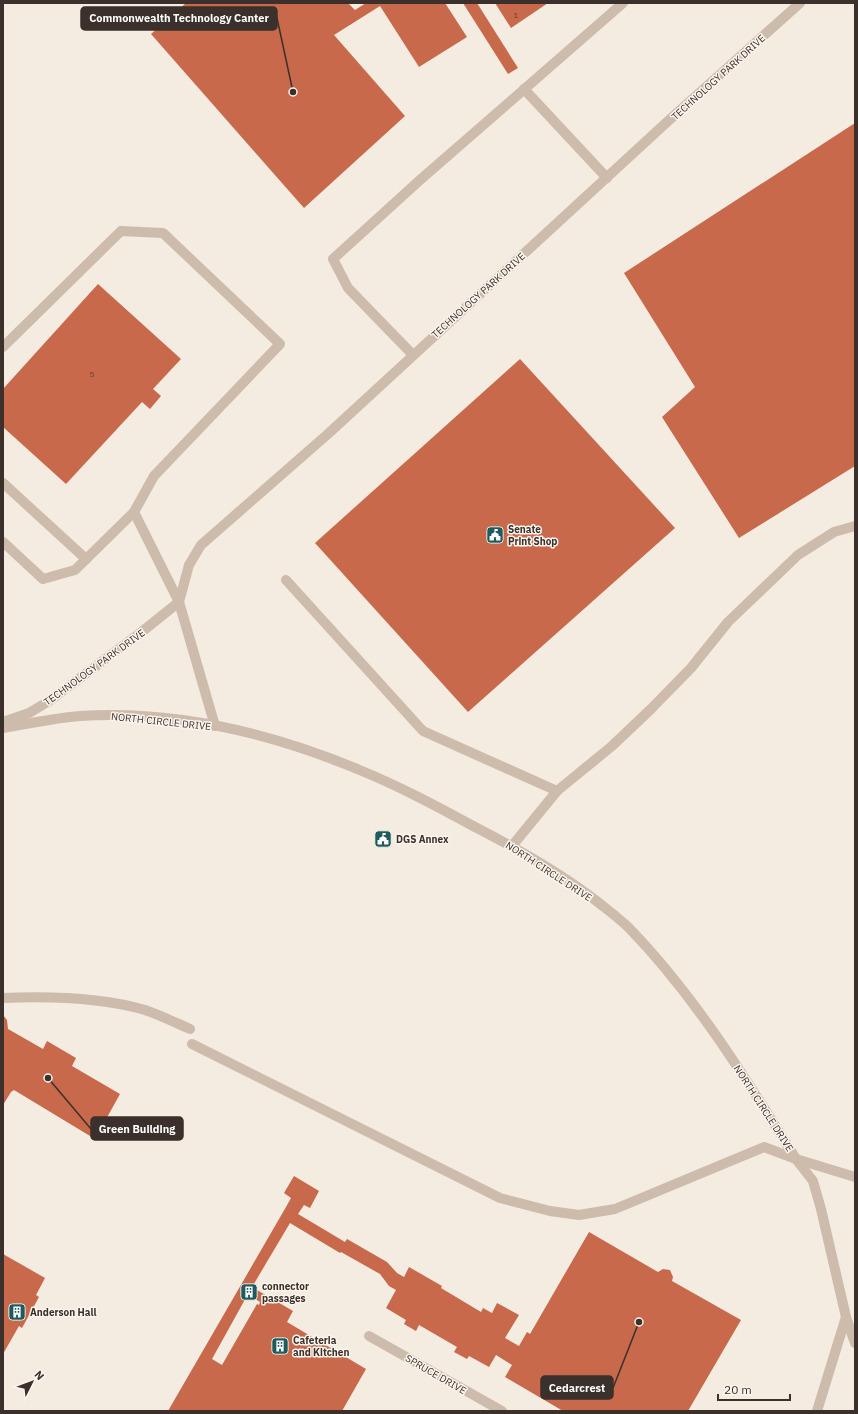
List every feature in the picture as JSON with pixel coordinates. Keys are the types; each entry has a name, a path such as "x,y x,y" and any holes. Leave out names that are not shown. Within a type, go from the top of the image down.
{"street":[{"path":"413,355 348,288 334,259 420,180 623,3"},
{"name":"TECHNOLOGY PARK DRIVE","path":"3,722 29,712 49,701 139,634 179,602 189,565 201,546 329,433 800,3"},
{"path":"524,89 607,178"},
{"path":"3,347 121,231 163,233 280,344 154,476 134,512 75,570 43,579 3,542"},
{"path":"3,483 86,559"},
{"path":"134,512 179,602 215,726"},
{"path":"512,846 557,791 612,746 651,709 691,668 728,622 798,555 834,532 855,526"},
{"path":"286,580 423,731 557,791"},
{"name":"NORTH CIRCLE DRIVE","path":"3,728 78,716 158,718 215,726 282,741 364,772 442,809 512,846 584,892 627,926 671,976 732,1059 796,1159 813,1181 823,1216 846,1317 855,1343"},
{"path":"3,998 98,1000 146,1011 190,1029"},
{"path":"192,1044 500,1198 550,1211 579,1215 615,1209 764,1147 796,1159 855,1177"},
{"path":"817,1411 846,1317"},
{"name":"SPRUCE DRIVE","path":"370,1336 502,1411"}],"building":[{"path":"186,3 348,3 355,10 366,3 445,3 467,37 419,67 380,6 334,35 405,116 304,208 151,34"},
{"path":"463,3 477,3 518,68 508,74"},
{"path":"495,3 548,3 511,28"},
{"path":"855,123 855,466 739,538 662,417 695,387 624,273"},
{"path":"98,284 181,359 153,389 161,396 150,409 142,402 66,484 3,427 3,389"},
{"name":"Senate Print Shop","path":"520,359 675,528 468,712 315,543"},
{"path":"3,1015 7,1020 8,1029 43,1049 47,1041 76,1058 72,1066 120,1094 95,1139 14,1090 11,1092 3,1105"},
{"path":"294,1176 319,1191 310,1208 304,1205 298,1214 345,1242 347,1239 387,1262 397,1273 404,1277 409,1267 442,1286 441,1288 481,1312 483,1308 492,1313 497,1303 519,1315 505,1338 519,1346 527,1332 530,1334 589,1232 658,1272 663,1269 670,1270 673,1277 672,1281 741,1320 688,1411 563,1411 505,1377 512,1365 496,1355 489,1367 469,1356 467,1359 454,1352 457,1347 419,1325 416,1331 404,1324 406,1320 386,1308 396,1290 389,1286 380,1274 341,1252 340,1253 290,1223 252,1287 293,1311 287,1322 366,1369 342,1411 168,1411 291,1198 284,1193","holes":["248,1294 260,1302 259,1305 257,1304 222,1365 212,1359"]},
{"name":"Anderson Hall","path":"3,1254 45,1278 36,1295 39,1297 22,1328 19,1326 3,1354"}],"place":[{"name":"Commonwealth Technology Canter","path":"293,92"},
{"name":"Senate Print Shop","path":"495,535"},
{"name":"DGS Annex","path":"383,839"},
{"name":"Green Building","path":"48,1078"},
{"name":"connector passages","path":"249,1292"},
{"name":"Anderson Hall","path":"17,1312"},
{"name":"Cedarcrest","path":"639,1322"},
{"name":"Cafeteria and Kitchen","path":"280,1346"}]}
